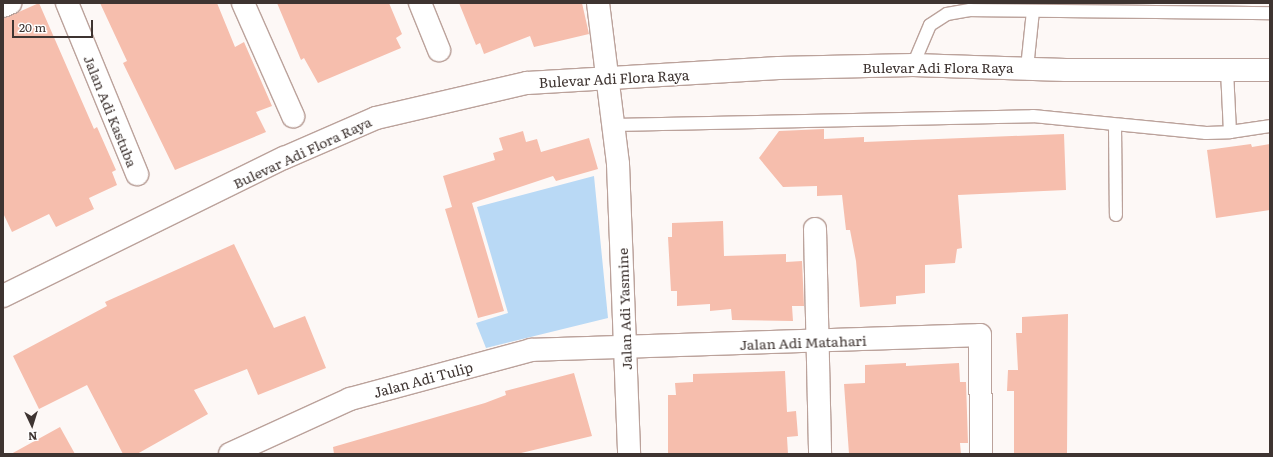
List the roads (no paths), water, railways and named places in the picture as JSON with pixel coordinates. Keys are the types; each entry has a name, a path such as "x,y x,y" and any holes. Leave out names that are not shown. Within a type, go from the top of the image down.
{"street":[{"path":"3,6 10,3"},
{"name":"Jalan Adi Kastuba","path":"67,3 137,174"},
{"path":"243,3 293,116"},
{"path":"420,3 439,50"},
{"name":"Jalan Adi Yasmine","path":"599,6 618,164 627,348 629,454"},
{"name":"Bulevar Adi Flora Raya","path":"3,296 284,158 376,118 527,83 608,77 914,65 1027,68 1270,70"},
{"path":"815,230 819,343 820,454"},
{"name":"Jalan Adi Matahari","path":"627,348 819,343 980,335 981,454"},
{"name":"Jalan Adi Tulip","path":"230,454 350,399 531,350 627,348"}],"lane":[{"path":"914,65 930,25 947,14 970,10 1270,13"},
{"path":"1027,68 1033,11"},
{"path":"1228,70 1230,132"},
{"path":"614,125 948,116 1033,116 1115,126 1206,133 1230,132 1270,126"},
{"path":"1115,126 1116,215"}],"water":[{"path":"594,176 608,318 486,348 476,323 508,313 477,207"}]}
